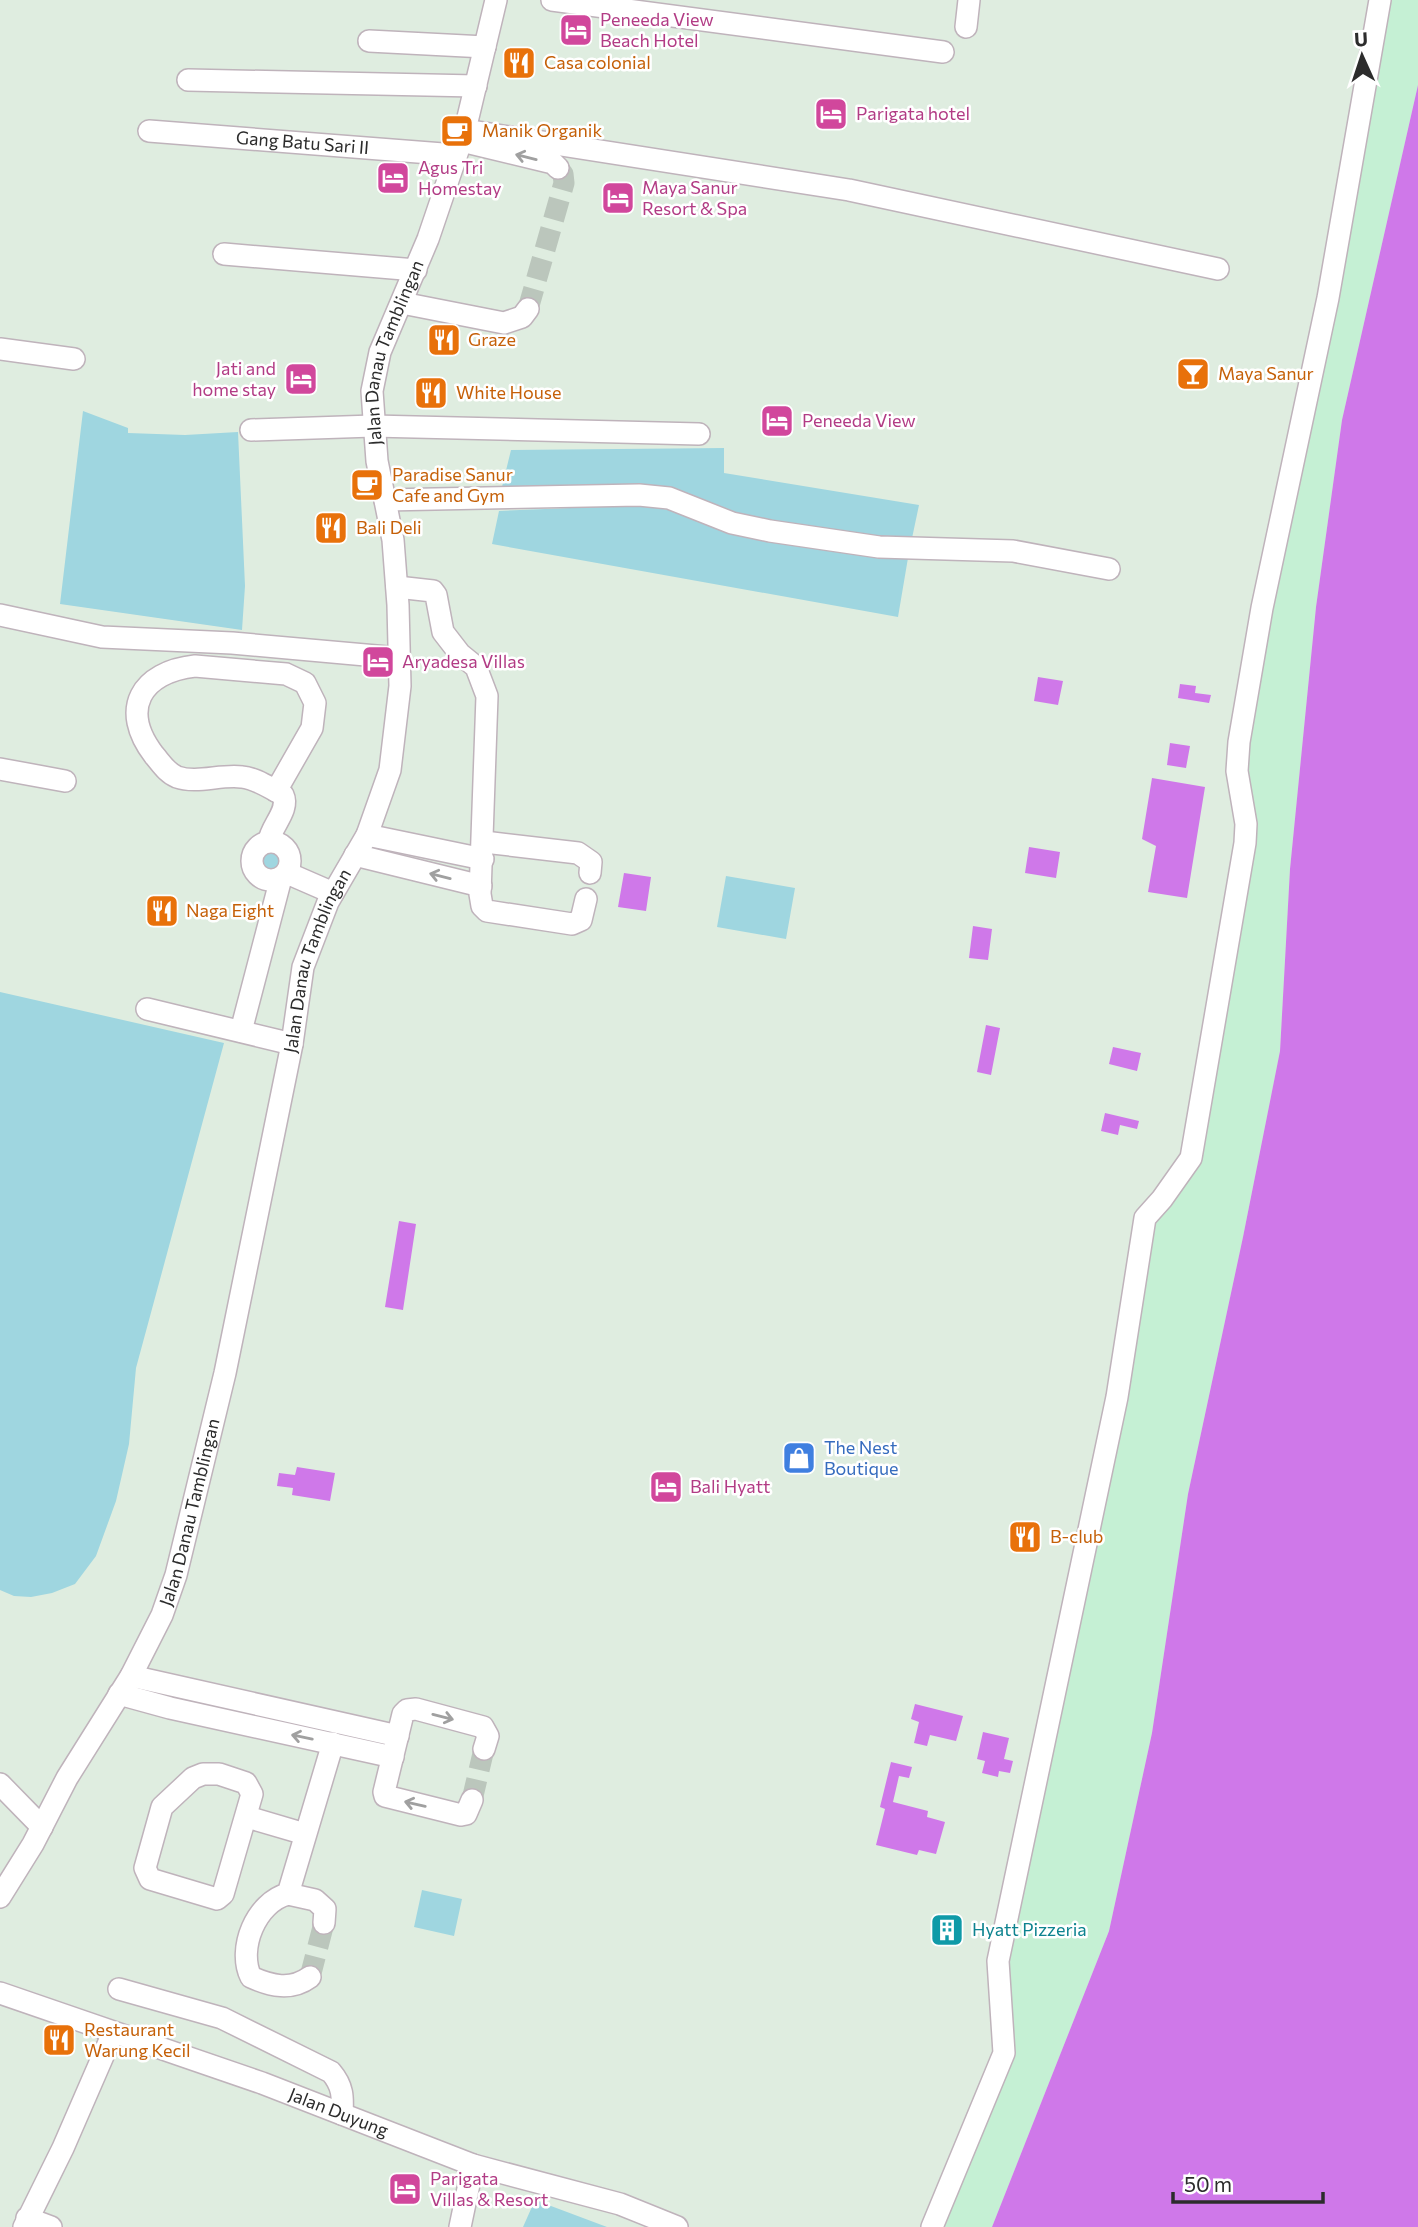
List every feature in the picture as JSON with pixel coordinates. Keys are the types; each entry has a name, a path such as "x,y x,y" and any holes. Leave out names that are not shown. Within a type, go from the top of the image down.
{"street":[{"name":"Jalan Danau Tamblingan","path":"0,1897 42,1827 67,1778 131,1676 162,1615 176,1575 225,1373 292,1044 303,967 333,893 367,835 390,770 397,726 397,587 385,500 376,461 372,391 375,369 416,270 461,142 496,0"},
{"path":"552,0 943,52"},
{"path":"966,27 969,0"},
{"path":"932,2227 1004,2053 998,1961 1117,1397 1145,1218 1191,1158 1245,843 1246,824 1237,771 1241,730 1262,608 1328,298 1380,0"},
{"path":"369,41 485,47"},
{"path":"188,80 476,86"},
{"name":"Gang Batu Sari II","path":"149,131 461,142"},
{"path":"461,142 553,163 558,167"},
{"path":"461,142 849,190 1218,269"},
{"path":"224,254 416,270"},
{"path":"402,303 504,323 522,317 528,309"},
{"path":"0,349 74,359"},
{"path":"251,430 373,426 699,434"},
{"path":"385,500 639,495 669,498 732,523 770,531 879,547 1025,552 1109,569"},
{"path":"397,587 433,591 443,632 460,654 476,667 487,696 482,906 486,911 572,924 581,920 586,899"},
{"path":"0,615 102,637 232,643 399,659"},
{"path":"269,841 285,805 283,795 251,778 228,776 189,779 167,771 147,745 139,725 137,708 144,690 158,676 176,668 195,666 286,674 305,683 315,703 312,728 276,791"},
{"path":"0,769 65,781"},
{"path":"367,835 483,850 578,853 591,862 590,873"},
{"path":"241,1031 284,875 290,866 288,851 283,845 269,841 256,849 252,864 254,871 267,880 284,875 333,893"},
{"path":"355,855 481,886"},
{"path":"147,1009 292,1044"},
{"path":"131,1676 398,1735"},
{"path":"119,1694 170,1708 393,1757"},
{"path":"472,1800 466,1814 461,1815 388,1798 384,1792 403,1714 407,1710 415,1709 483,1727 488,1736 484,1749"},
{"path":"288,1894 333,1743"},
{"path":"203,1774 219,1774 246,1783 252,1794 247,1817 223,1894 217,1899 150,1879 146,1874 145,1868 162,1807 193,1778 203,1774"},
{"path":"0,1784 42,1827"},
{"path":"247,1817 305,1834"},
{"path":"310,1977 300,1984 283,1986 251,1977 245,1965 251,1930 263,1909 275,1897 288,1894 315,1900 325,1909 324,1923"},
{"path":"119,1989 222,2018 331,2072 340,2082 343,2094 342,2114"},
{"name":"Jalan Duyung","path":"0,1993 262,2083 473,2165 620,2204 677,2227"},
{"path":"51,2227 25,2223 63,2148 113,2034"},
{"path":"460,2227 473,2165"}],"shaded area":[{"path":"1418,85 1418,2227 992,2227 1109,1931 1152,1733 1188,1494 1280,1051 1290,869 1316,607 1342,420"},
{"path":"83,411 128,428 128,433 185,435 238,432 245,586 242,630 60,604"},
{"path":"724,448 724,473 919,505 911,543 880,541 736,514 502,487 511,450"},
{"path":"640,505 909,552 898,617 492,544 499,511"},
{"path":"1038,677 1063,681 1058,705 1034,701"},
{"path":"1180,684 1196,686 1195,693 1211,695 1209,703 1178,698"},
{"path":"1170,743 1190,746 1186,768 1167,765"},
{"path":"1152,778 1205,787 1187,898 1148,892 1156,846 1142,839"},
{"path":"1029,847 1060,852 1056,878 1025,873"},
{"path":"272,849 283,856 284,861 277,872 272,873 261,866 260,861 267,850"},
{"path":"624,873 651,877 646,911 618,907"},
{"path":"726,876 795,888 786,939 717,927"},
{"path":"973,926 992,929 988,960 969,958"},
{"path":"0,992 224,1043 136,1368 129,1444 116,1501 96,1556 75,1584 52,1593 31,1597 14,1596 0,1590"},
{"path":"986,1025 1000,1028 991,1075 977,1072"},
{"path":"1113,1047 1141,1053 1137,1071 1109,1064"},
{"path":"1105,1113 1139,1121 1137,1129 1120,1125 1118,1135 1101,1131"},
{"path":"399,1221 416,1224 403,1310 385,1307"},
{"path":"297,1467 335,1473 330,1501 292,1495 293,1488 277,1486 279,1473 295,1475"},
{"path":"915,1704 963,1716 956,1741 930,1735 927,1746 914,1743 919,1722 911,1719"},
{"path":"983,1732 1009,1738 1004,1759 1013,1761 1010,1773 999,1771 998,1777 982,1773 985,1761 977,1759"},
{"path":"891,1762 912,1767 909,1778 899,1776 893,1802 928,1811 927,1817 945,1822 936,1854 919,1850 917,1855 876,1845 885,1809 880,1807"},
{"path":"422,1890 462,1899 454,1936 414,1927"},
{"path":"535,2200 607,2227 523,2227"}],"sand":[{"path":"1380,0 1418,0 1418,85 1342,420 1316,607 1290,869 1280,1051 1188,1494 1152,1733 1109,1931 992,2227 932,2227 1004,2053 998,1961 1145,1218 1191,1158 1237,897 1237,771"}],"tunnel":[{"path":"528,309 564,183 563,174 558,168"},
{"path":"472,1800 484,1749"},
{"path":"310,1977 324,1923"}],"place":[{"name":"Peneeda View Beach Hotel","path":"576,30"},
{"name":"Casa colonial","path":"519,63"},
{"name":"Parigata hotel","path":"831,114"},
{"name":"Manik Organik","path":"457,131"},
{"name":"Agus Tri Homestay","path":"393,178"},
{"name":"Maya Sanur Resort & Spa","path":"618,198"},
{"name":"Graze","path":"444,340"},
{"name":"Maya Sanur","path":"1193,374"},
{"name":"Jati and home stay","path":"301,379"},
{"name":"White House","path":"431,393"},
{"name":"Peneeda View","path":"777,421"},
{"name":"Paradise Sanur Cafe and Gym","path":"367,485"},
{"name":"Bali Deli","path":"331,528"},
{"name":"Aryadesa Villas","path":"378,662"},
{"name":"Naga Eight","path":"162,911"},
{"name":"The Nest Boutique","path":"799,1458"},
{"name":"Bali Hyatt","path":"666,1487"},
{"name":"B-club","path":"1025,1537"},
{"name":"Hyatt Pizzeria","path":"947,1930"},
{"name":"Restaurant Warung Kecil","path":"59,2040"},
{"name":"Parigata Villas & Resort","path":"405,2189"}]}
